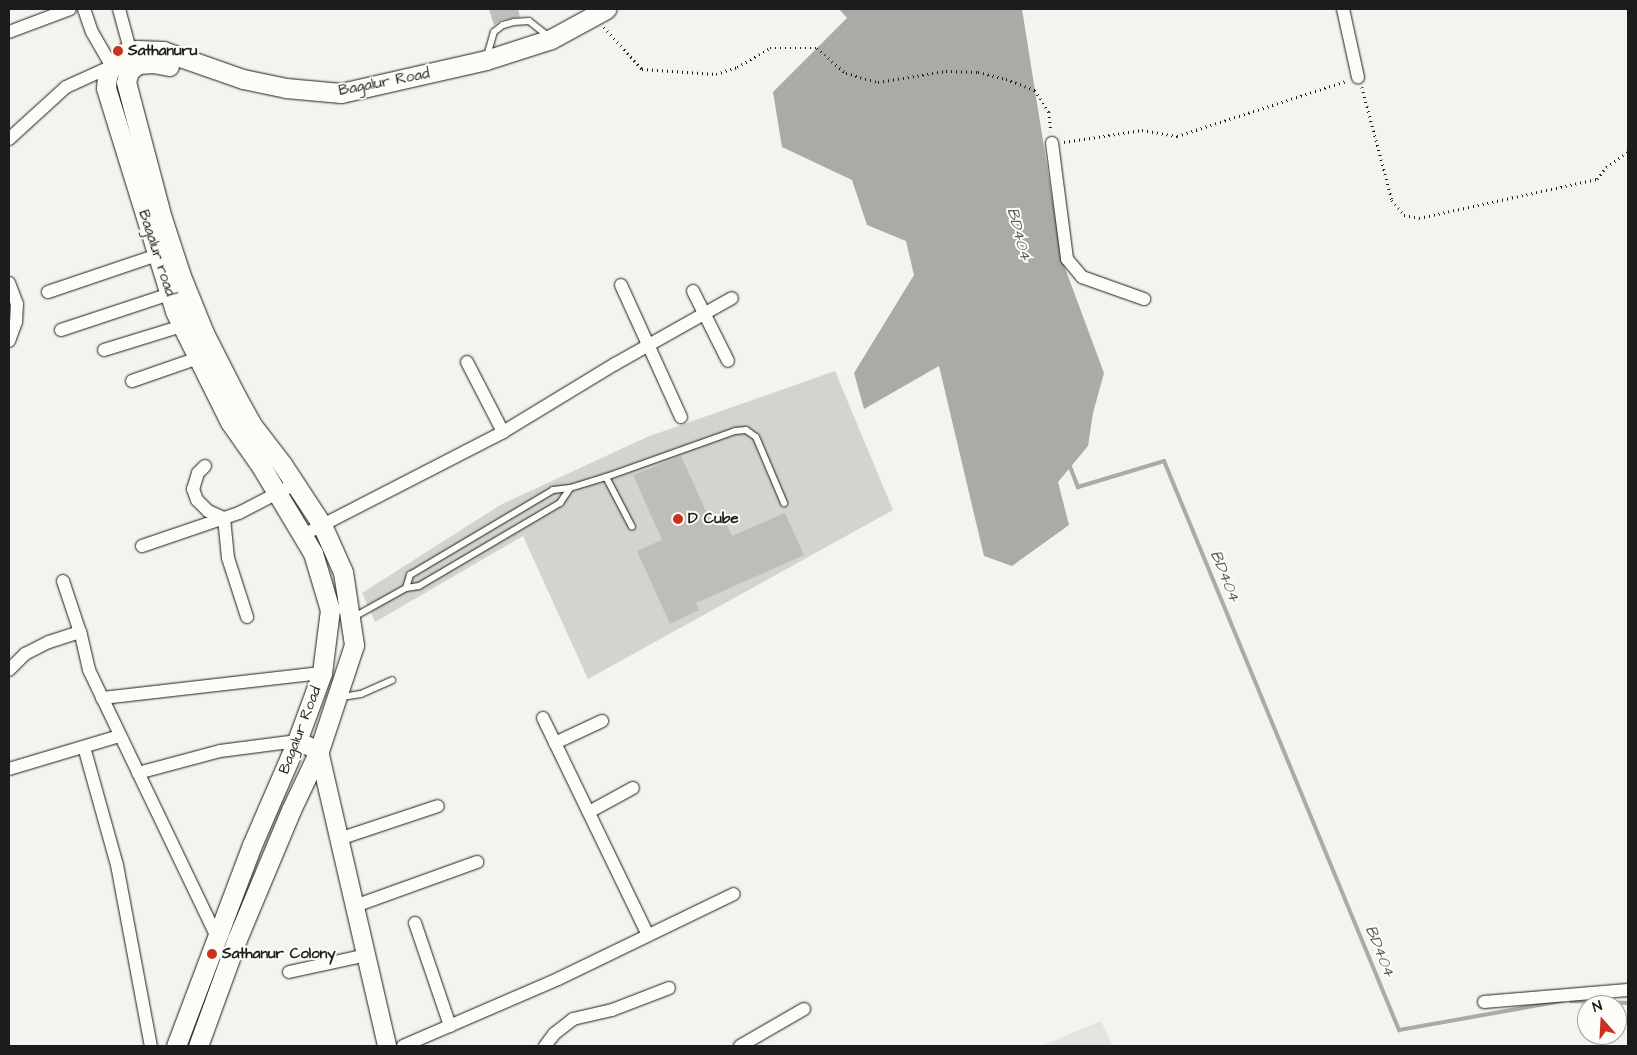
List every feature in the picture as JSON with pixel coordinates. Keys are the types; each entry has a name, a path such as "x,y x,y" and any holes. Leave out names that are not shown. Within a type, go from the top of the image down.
{"main road":[{"path":"600,16 618,9"},
{"name":"Bagalur Road","path":"122,67 163,51 243,79 286,88 341,93 486,60 551,39 600,16"},
{"name":"Bagalur Road","path":"122,67 154,62 245,89 284,97 333,100 381,94 456,76 539,51 573,38 600,16"},
{"name":"Bagalur Road","path":"122,67 134,120 181,276 204,333 252,425 322,525 343,572 354,645 319,752 176,1046"},
{"name":"Bagalur road","path":"122,67 106,88 170,294 182,326 230,422"},
{"name":"Bagalur Road","path":"198,1046 252,845 297,741 322,673 330,610 313,553 278,494 230,422"}],"street":[{"path":"10,27 70,9"},
{"path":"84,9 92,32 122,67"},
{"path":"119,9 122,67"},
{"path":"1343,9 1358,77"},
{"path":"9,139 66,87 122,67"},
{"path":"1052,143 1067,259 1082,277 1144,299"},
{"path":"48,292 157,255"},
{"path":"9,283 17,304 16,322 9,341"},
{"path":"621,285 681,417"},
{"path":"693,291 728,361"},
{"path":"60,330 170,294"},
{"path":"303,535 503,432 648,345 732,298"},
{"path":"104,350 182,326"},
{"path":"132,381 198,358"},
{"path":"467,362 503,432"},
{"path":"205,466 198,473 193,489 197,500 224,518"},
{"path":"142,546 224,518 278,494 295,484"},
{"path":"224,518 228,558 247,617"},
{"path":"63,581 80,632 89,670 138,773 226,945"},
{"path":"9,670 25,654 49,642 80,632"},
{"path":"102,698 322,673"},
{"path":"543,718 648,935"},
{"path":"555,743 602,720"},
{"path":"9,769 120,736"},
{"path":"138,773 220,751 297,741 319,752 387,1046"},
{"path":"84,747 117,865 152,1046"},
{"path":"589,812 633,788"},
{"path":"339,839 438,806"},
{"path":"355,906 477,862"},
{"path":"403,1046 558,979 734,894"},
{"path":"414,924 450,1026"},
{"path":"289,972 366,956"},
{"path":"545,1046 554,1034 573,1020 612,1010 669,988"},
{"path":"1484,1002 1628,990"},
{"path":"740,1046 763,1040 804,1009"}],"lane":[{"path":"486,60 494,32 514,22 529,21 539,27 551,39"},
{"path":"406,588 410,575 553,490 570,488 606,477 667,453 735,431 746,430 756,437 784,503"},
{"path":"606,477 632,527"},
{"path":"350,619 406,588 419,586 560,503 570,488"},
{"path":"338,694 348,696 361,694 392,680"}],"path":[{"path":"600,16 642,69 716,74 736,67 770,48 817,48 846,73 878,82 946,72 978,72 1006,79 1035,90 1049,112 1052,143 1142,130 1178,136 1358,77 1368,107 1392,200 1404,216 1419,218 1597,179 1606,167 1628,152"}],"shaded area":[{"name":"D Cube","path":"835,371 893,510 588,679 523,536 375,622 362,593 502,504 647,437"},
{"path":"1101,1021 1113,1046 1042,1046"}],"water":[{"path":"839,9 1022,9 1062,260 1104,373 1093,413 1088,446 1058,482 1069,525 1012,566 984,556 939,366 864,409 854,373 914,275 906,241 867,225 852,180 782,147 773,92 847,18"}],"building":[{"path":"489,9 518,9 520,17 502,20 494,25"},
{"path":"681,456 709,518 721,513 732,536 785,513 804,555 696,603 699,610 670,624 637,551 662,540 633,475"}],"waterway":[{"name":"BD404","path":"1069,464 1078,487 1164,461 1399,1030 1561,1001"},
{"name":"BD404","path":"1571,1001 1628,1003"}],"place":[{"name":"Sathanuru","path":"118,51"},
{"name":"D Cube","path":"678,519"},
{"name":"Sathanur Colony","path":"212,954"}]}
